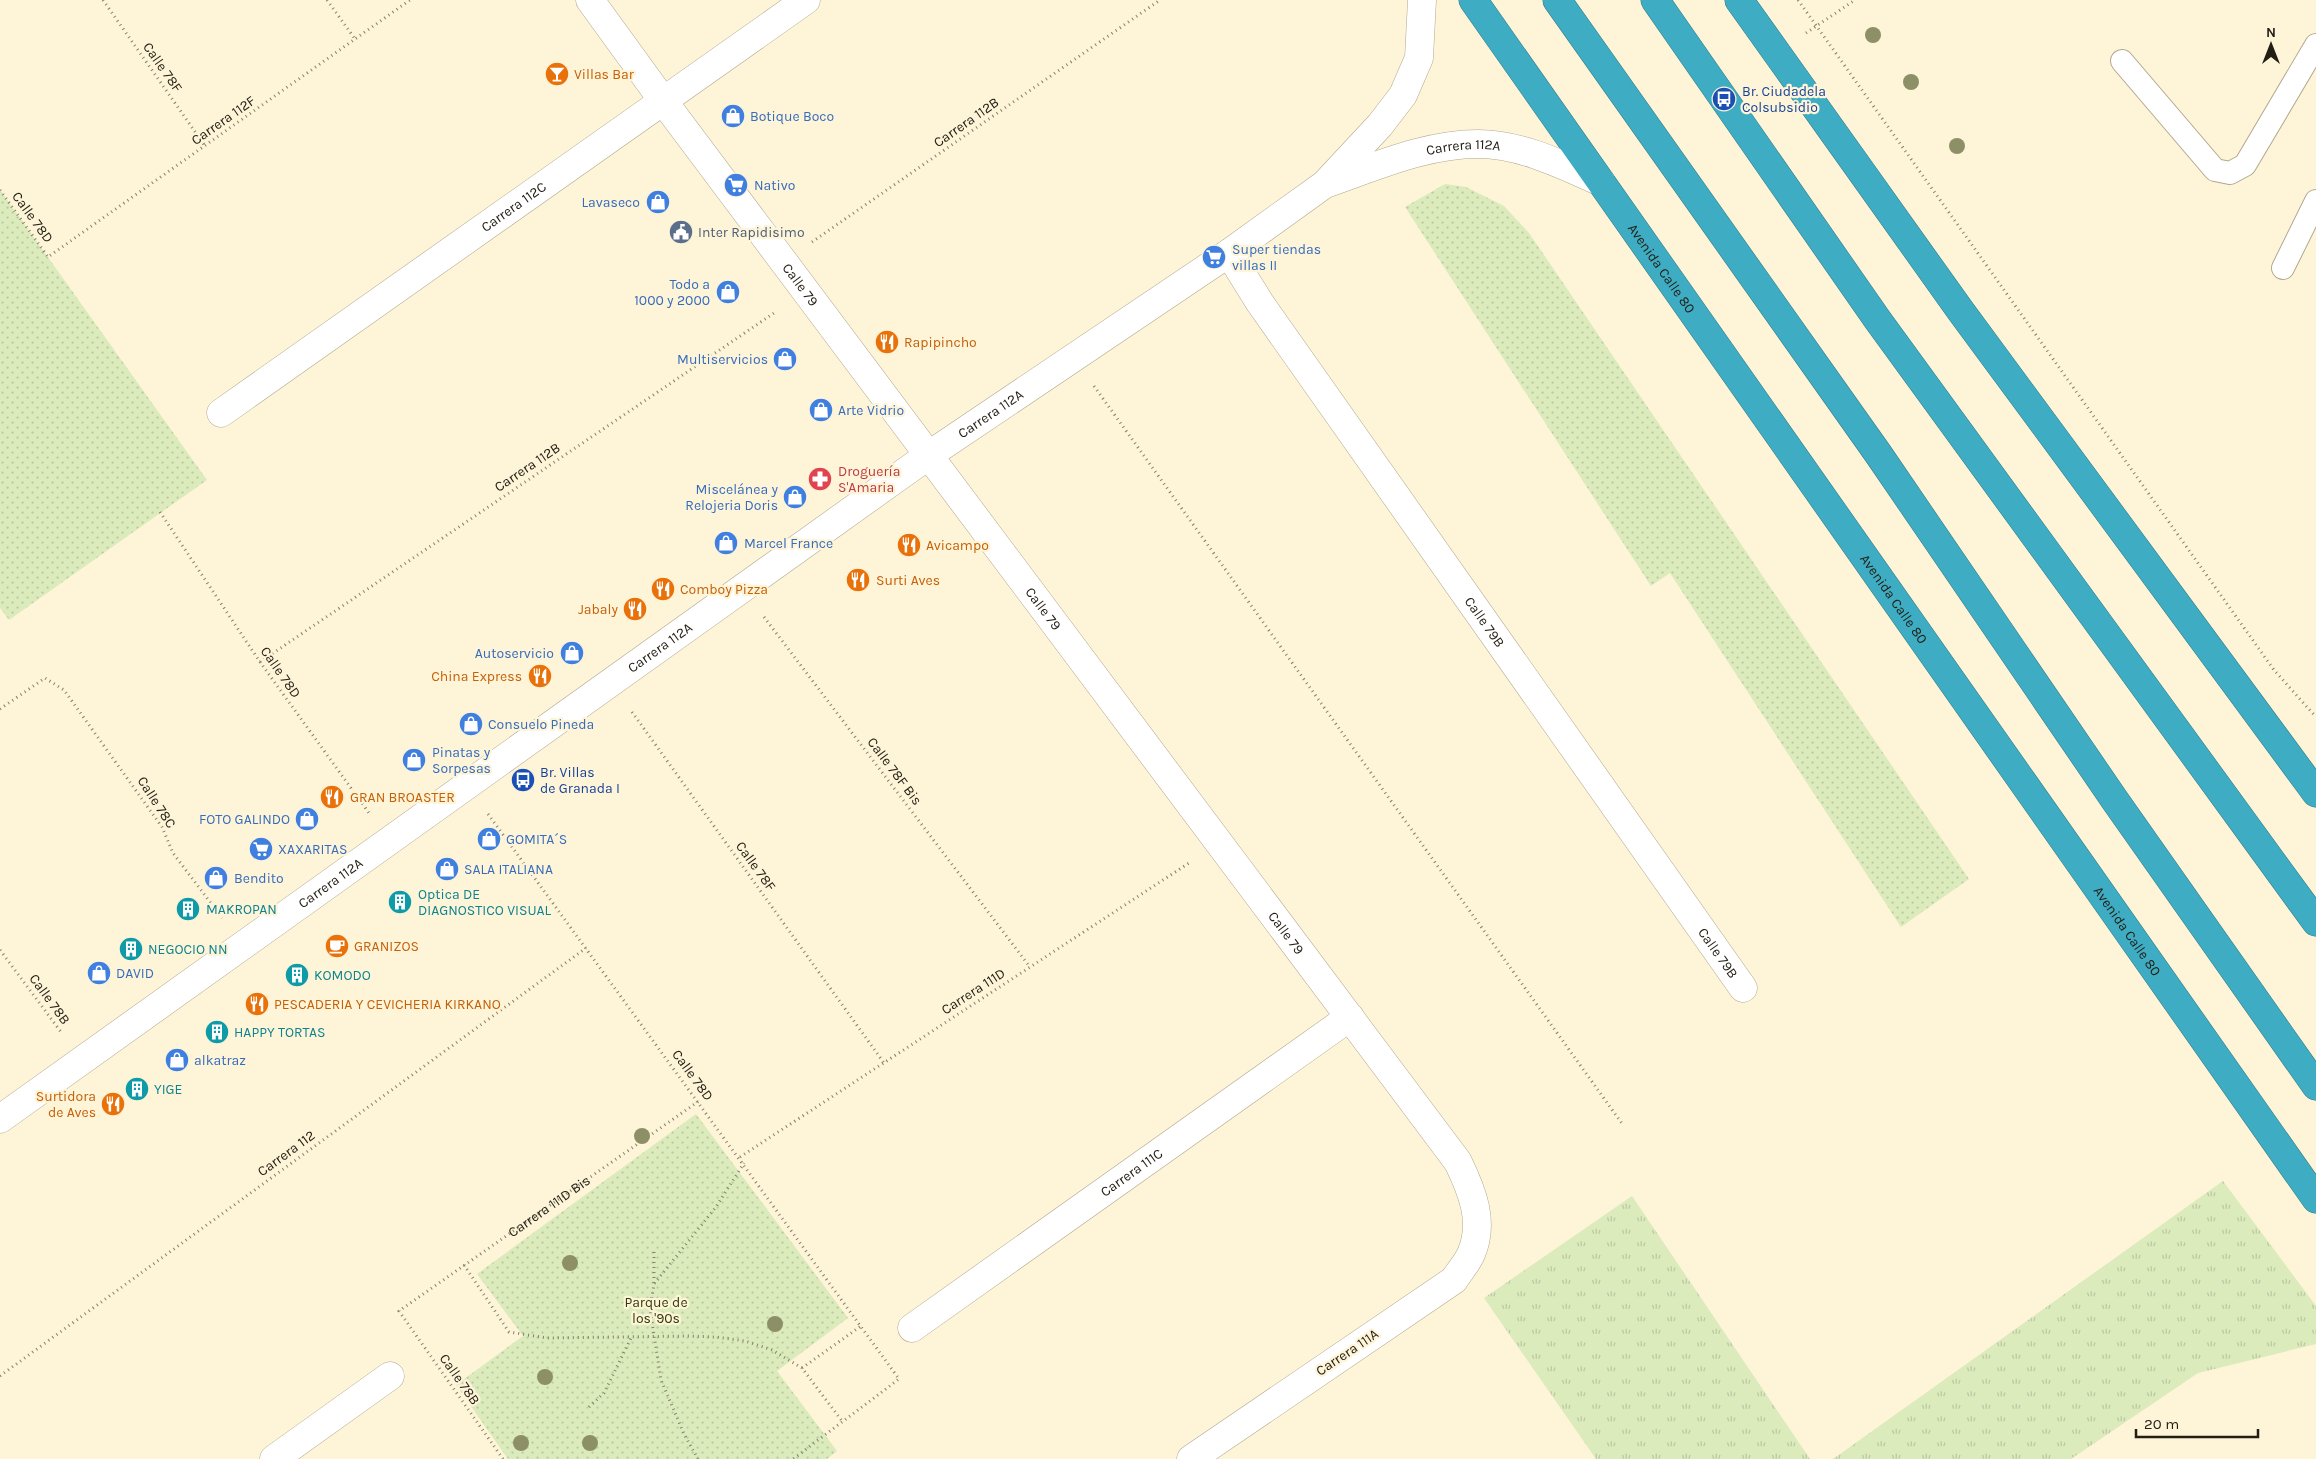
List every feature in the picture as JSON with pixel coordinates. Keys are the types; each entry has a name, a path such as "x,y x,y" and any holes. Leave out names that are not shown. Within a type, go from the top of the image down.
{"highway":[{"name":"Avenida Calle 80","path":"1473,0 2316,1199"},
{"path":"1557,0 1879,455 2114,800 2316,1086"},
{"path":"1655,0 1877,319 2316,922"},
{"path":"1739,0 1960,310 2316,793"}],"street":[{"name":"Calle 79","path":"590,0 664,102 1458,1162 1472,1193 1478,1226"},
{"name":"Carrera 112C","path":"221,413 806,0"},
{"name":"Carrera 112A","path":"0,1119 929,455 1229,253 1325,184 1380,125 1403,95 1419,58 1422,0"},
{"name":"Carrera 112A","path":"1325,184 1399,158 1438,147 1479,144 1517,150 1553,160 1601,182"},
{"name":"Calle 79B","path":"1229,253 1260,302 1743,988"},
{"name":"Carrera 111C","path":"912,1328 1350,1017"},
{"name":"Carrera 111A","path":"1191,1459 1454,1280 1471,1254 1478,1226"},
{"path":"274,1459 390,1376"}],"lane":[{"path":"2122,61 2215,170 2230,173 2244,165 2316,45"},
{"path":"2283,268 2316,201"}],"path":[{"name":"Calle 78F","path":"103,0 205,146"},
{"path":"327,0 355,40"},
{"name":"Carrera 112F","path":"48,257 410,0"},
{"name":"Carrera 112B","path":"784,262 1160,0"},
{"path":"1798,0 2274,670 2316,717"},
{"path":"1776,52 1855,0"},
{"name":"Calle 78D","path":"0,190 48,257"},
{"name":"Carrera 112B","path":"260,662 806,291"},
{"path":"1074,357 1623,1125"},
{"name":"Calle 78D","path":"160,512 260,662 389,841"},
{"name":"Calle 78F Bis","path":"743,588 1030,967"},
{"name":"Calle 78C","path":"0,709 44,678 64,690 162,827 173,853 243,946"},
{"name":"Calle 78F","path":"611,682 884,1062"},
{"name":"Calle 78D","path":"467,785 740,1157 899,1379 842,1422"},
{"name":"Carrera 111D","path":"740,1157 1219,843"},
{"name":"Carrera 112","path":"0,1376 586,948"},
{"name":"Calle 78B","path":"0,950 82,1060"},
{"name":"Carrera 111D Bis","path":"399,1311 698,1101"},
{"path":"654,1284 716,1206 744,1163"},
{"path":"654,1248 654,1284 650,1309 660,1380 684,1434 698,1459"},
{"path":"464,1265 509,1332 547,1338 716,1337 745,1341 772,1350 802,1368 842,1422 793,1459"},
{"name":"Calle 78B","path":"399,1311 503,1459"},
{"path":"802,1368 861,1326"},
{"path":"589,1407 604,1393 631,1338"}],"green space":[{"path":"1445,184 1466,187 1504,206 1529,233 1969,879 1901,927 1670,573 1651,586 1405,207"},
{"path":"0,190 207,480 9,620 0,608"},
{"name":"Parque de los '90s","path":"696,1114 848,1318 777,1371 837,1451 827,1459 508,1459 456,1385 523,1336 477,1274"},
{"path":"2223,1181 2316,1306 2316,1344 2198,1373 2071,1459 1833,1459"},
{"path":"1632,1196 1810,1459 1596,1459 1484,1298"}],"place":[{"name":"Villas Bar","path":"557,74"},
{"name":"Br. Ciudadela Colsubsidio","path":"1724,99"},
{"name":"Botique Boco","path":"733,116"},
{"name":"Nativo","path":"736,185"},
{"name":"Lavaseco","path":"658,202"},
{"name":"Inter Rapidisimo","path":"681,232"},
{"name":"Super tiendas villas II","path":"1214,257"},
{"name":"Todo a 1000 y 2000","path":"728,292"},
{"name":"Rapipincho","path":"887,342"},
{"name":"Multiservicios","path":"785,359"},
{"name":"Arte Vidrio","path":"821,410"},
{"name":"Droguería S'Amaria","path":"820,479"},
{"name":"Miscelánea y Relojeria Doris","path":"795,497"},
{"name":"Marcel France","path":"726,543"},
{"name":"Avicampo","path":"909,545"},
{"name":"Surti Aves","path":"858,580"},
{"name":"Comboy Pizza","path":"663,589"},
{"name":"Jabaly","path":"635,609"},
{"name":"Autoservicio","path":"572,653"},
{"name":"China Express","path":"540,676"},
{"name":"Consuelo Pineda","path":"471,724"},
{"name":"Pinatas y Sorpesas","path":"414,760"},
{"name":"Br. Villas de Granada I","path":"523,780"},
{"name":"GRAN BROASTER","path":"332,797"},
{"name":"FOTO GALINDO","path":"307,819"},
{"name":"GOMITA´S","path":"489,839"},
{"name":"XAXARITAS","path":"261,849"},
{"name":"SALA ITALIANA","path":"447,869"},
{"name":"Bendito","path":"216,878"},
{"name":"Optica DE DIAGNOSTICO VISUAL","path":"400,902"},
{"name":"MAKROPAN","path":"188,909"},
{"name":"GRANIZOS","path":"337,946"},
{"name":"NEGOCIO NN","path":"131,949"},
{"name":"DAVID","path":"99,973"},
{"name":"KOMODO","path":"297,975"},
{"name":"PESCADERIA Y CEVICHERIA KIRKANO","path":"257,1004"},
{"name":"HAPPY TORTAS","path":"217,1032"},
{"name":"alkatraz","path":"177,1060"},
{"name":"YIGE","path":"137,1089"},
{"name":"Surtidora de Aves","path":"113,1104"}]}
